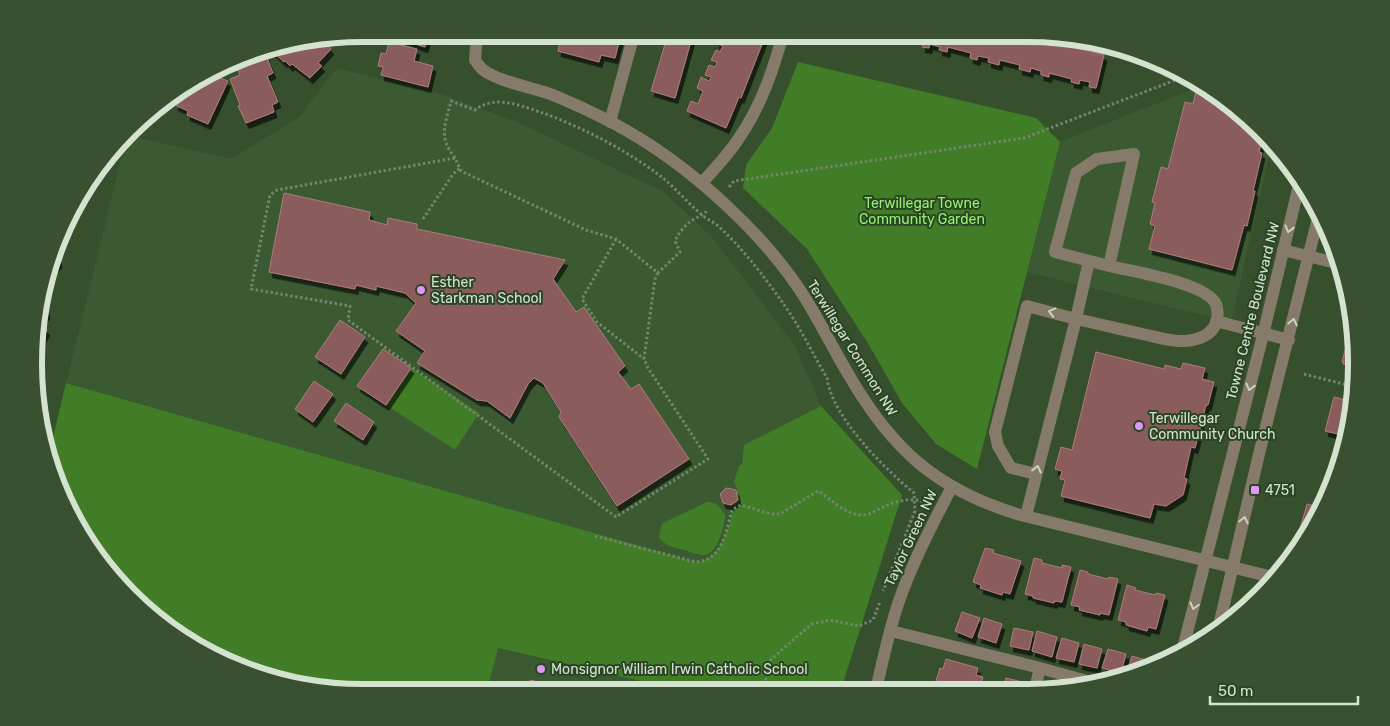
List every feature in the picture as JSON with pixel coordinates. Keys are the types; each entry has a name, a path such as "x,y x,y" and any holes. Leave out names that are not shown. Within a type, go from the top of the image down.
{"street":[{"name":"Terwillegar Common NW","path":"476,42 475,60 482,68 497,77 553,95 610,122 658,150 719,198 752,230 795,283 866,404 889,434 918,463 952,487 991,506 1026,516 1267,576"},
{"path":"610,122 632,42"},
{"path":"702,183 739,138 753,116 766,88 780,42"},
{"path":"1036,474 1011,468 998,446 995,432 1027,306 1076,319 1183,342 1198,339 1209,334 1216,321 1218,314 1215,303 1205,294 1187,284 1109,266 1055,252 1076,173 1097,159 1134,154 1109,266"},
{"name":"Towne Centre Boulevard NW","path":"1185,642 1297,192"},
{"path":"1221,618 1316,225"},
{"path":"1283,250 1331,262"},
{"path":"1026,516 1089,261"},
{"path":"1216,321 1263,335 1288,340"},
{"name":"Taylor Green NW","path":"878,684 898,603 910,571 952,487"},
{"path":"891,632 1080,679"},
{"path":"1036,684 1040,668"}],"path":[{"path":"719,198 734,181 1024,138 1176,80"},
{"path":"658,273 616,239 586,230 461,171 443,138 451,101 475,110 490,102 516,104 553,117 604,142 663,178 702,216 716,225 750,260 786,307 828,378 829,390 843,414 880,462 914,493 916,500 915,511 890,571 873,620 859,626 830,620 812,624 771,658 764,684"},
{"path":"455,158 277,190 270,195 251,289 350,306 348,320 616,517 708,459 644,359 597,322 582,299 616,239"},
{"path":"422,219 453,174 460,168"},
{"path":"644,359 655,279 658,273 680,252 675,241 680,232 694,219 702,216"},
{"path":"1304,374 1347,385"},
{"path":"595,536 701,562 708,559 721,547 732,510 741,505 771,514 780,514 818,491 828,496 844,510 861,515 870,514 888,504 920,499 940,510"}],"shaded area":[{"name":"Esther Starkman School","path":"337,68 447,96 515,121 664,192 711,236 794,344 821,406 744,445 740,477 723,543 717,551 708,559 696,562 66,383 123,150 135,137 231,159 299,117"},
{"path":"1193,89 1222,109 1254,136 1270,154 1231,322 1027,272 1060,142"},
{"name":"Monsignor William Irwin Catholic School","path":"497,648 653,684 489,684"}],"green space":[{"name":"Terwillegar Towne Community Garden","path":"798,62 1036,118 1060,142 977,469 936,444 902,403 869,345 807,249 743,188 746,165 772,128"},
{"path":"411,368 479,413 455,450 386,405"},
{"path":"66,383 696,562 706,559 715,553 726,533 737,489 734,482 739,466 742,464 744,445 821,406 902,495 843,684 653,684 498,648 489,684 342,683 280,673 240,659 203,641 152,604 122,574 85,523 67,486 52,441"},
{"path":"707,502 716,504 725,515 719,539 709,554 699,554 674,547 659,538 663,523"}],"building":[{"path":"389,42 417,49 414,61 433,66 428,87 381,75 383,67 378,66 381,53 386,54"},
{"path":"408,42 426,42 425,47"},
{"path":"560,42 619,42 615,58 601,55 599,62 558,51"},
{"path":"666,42 691,42 675,98 651,91"},
{"path":"763,42 741,98 739,97 726,128 687,111 691,101 698,104 703,91 697,88 701,77 709,81 711,77 705,75 709,65 715,67 717,62 711,60 716,50 720,52 723,46 716,43"},
{"path":"923,42 1027,42 1061,44 1104,55 1096,88 1089,87 1090,82 1080,80 1079,84 1071,82 1072,79 1049,73 1049,77 1041,75 1041,71 1031,68 1030,72 1019,69 1020,65 1000,60 999,65 988,62 989,58 978,56 977,60 970,58 971,53 948,47 947,52 939,50 940,47 930,44 929,48 922,47"},
{"path":"327,44 331,49 318,63 322,66 310,78 292,64 290,66 276,54 321,45"},
{"path":"267,58 273,73 267,76 278,102 272,105 274,112 246,123 238,106 240,105 230,79 240,75 237,68"},
{"path":"219,77 228,81 208,124 187,115 188,111 175,105 203,85"},
{"path":"1196,91 1238,122 1261,144 1259,152 1262,153 1247,226 1244,225 1232,270 1149,249 1155,226 1150,224 1155,203 1152,202 1161,167 1168,169 1185,102 1193,104"},
{"path":"284,193 370,212 369,220 387,225 388,218 417,224 417,229 565,260 553,279 576,312 584,307 625,366 618,372 631,389 639,384 689,459 617,506 559,417 561,412 543,383 534,378 528,384 510,418 487,401 477,400 417,363 425,351 396,331 416,303 405,293 376,286 376,290 356,285 355,289 269,272"},
{"path":"340,320 365,337 341,374 315,357"},
{"path":"1347,342 1348,365 1342,362"},
{"path":"383,349 411,368 386,405 357,386"},
{"name":"Terwillegar Community Church","path":"1096,352 1164,369 1165,365 1181,369 1183,363 1205,368 1202,379 1214,382 1195,448 1191,447 1184,478 1187,479 1183,495 1166,506 1154,504 1150,518 1061,496 1065,480 1060,479 1062,471 1055,469 1061,447 1072,450"},
{"path":"314,381 333,394 313,422 295,409"},
{"path":"1334,397 1345,400 1339,434 1325,431"},
{"path":"346,403 374,422 363,440 334,421"},
{"path":"726,488 736,490 738,500 731,505 723,503 720,494"},
{"path":"1307,504 1314,506 1305,523 1299,532"},
{"path":"985,548 994,550 993,553 1021,561 1010,594 1003,592 1002,595 980,588 981,585 973,582"},
{"path":"1034,558 1042,560 1042,563 1062,568 1062,565 1071,567 1062,602 1055,601 1054,603 1025,594"},
{"path":"1080,570 1108,579 1109,577 1118,579 1109,615 1079,610 1080,607 1071,605"},
{"path":"1127,585 1136,588 1135,590 1155,595 1156,593 1165,595 1156,629 1148,627 1147,631 1126,625 1126,622 1118,620"},
{"path":"962,612 980,618 972,638 955,631"},
{"path":"984,618 1002,624 996,643 978,637"},
{"path":"1014,628 1033,632 1029,650 1010,646"},
{"path":"1037,631 1057,637 1052,657 1032,651"},
{"path":"1062,638 1079,643 1074,662 1056,658"},
{"path":"1084,644 1102,649 1097,668 1079,664"},
{"path":"1108,649 1126,654 1122,669 1115,671 1102,668"},
{"path":"1132,656 1146,660 1130,666"},
{"path":"946,659 978,668 976,675 983,677 981,684 942,684 936,681 940,668 943,669"},
{"path":"1006,678 1026,683 1026,684 1004,684"},
{"path":"530,680 546,684 529,684"}],"place":[{"name":"Esther Starkman School","path":"421,290"},
{"name":"Terwillegar Community Church","path":"1139,426"},
{"name":"4751","path":"1255,490"},
{"name":"Monsignor William Irwin Catholic School","path":"541,669"}]}
